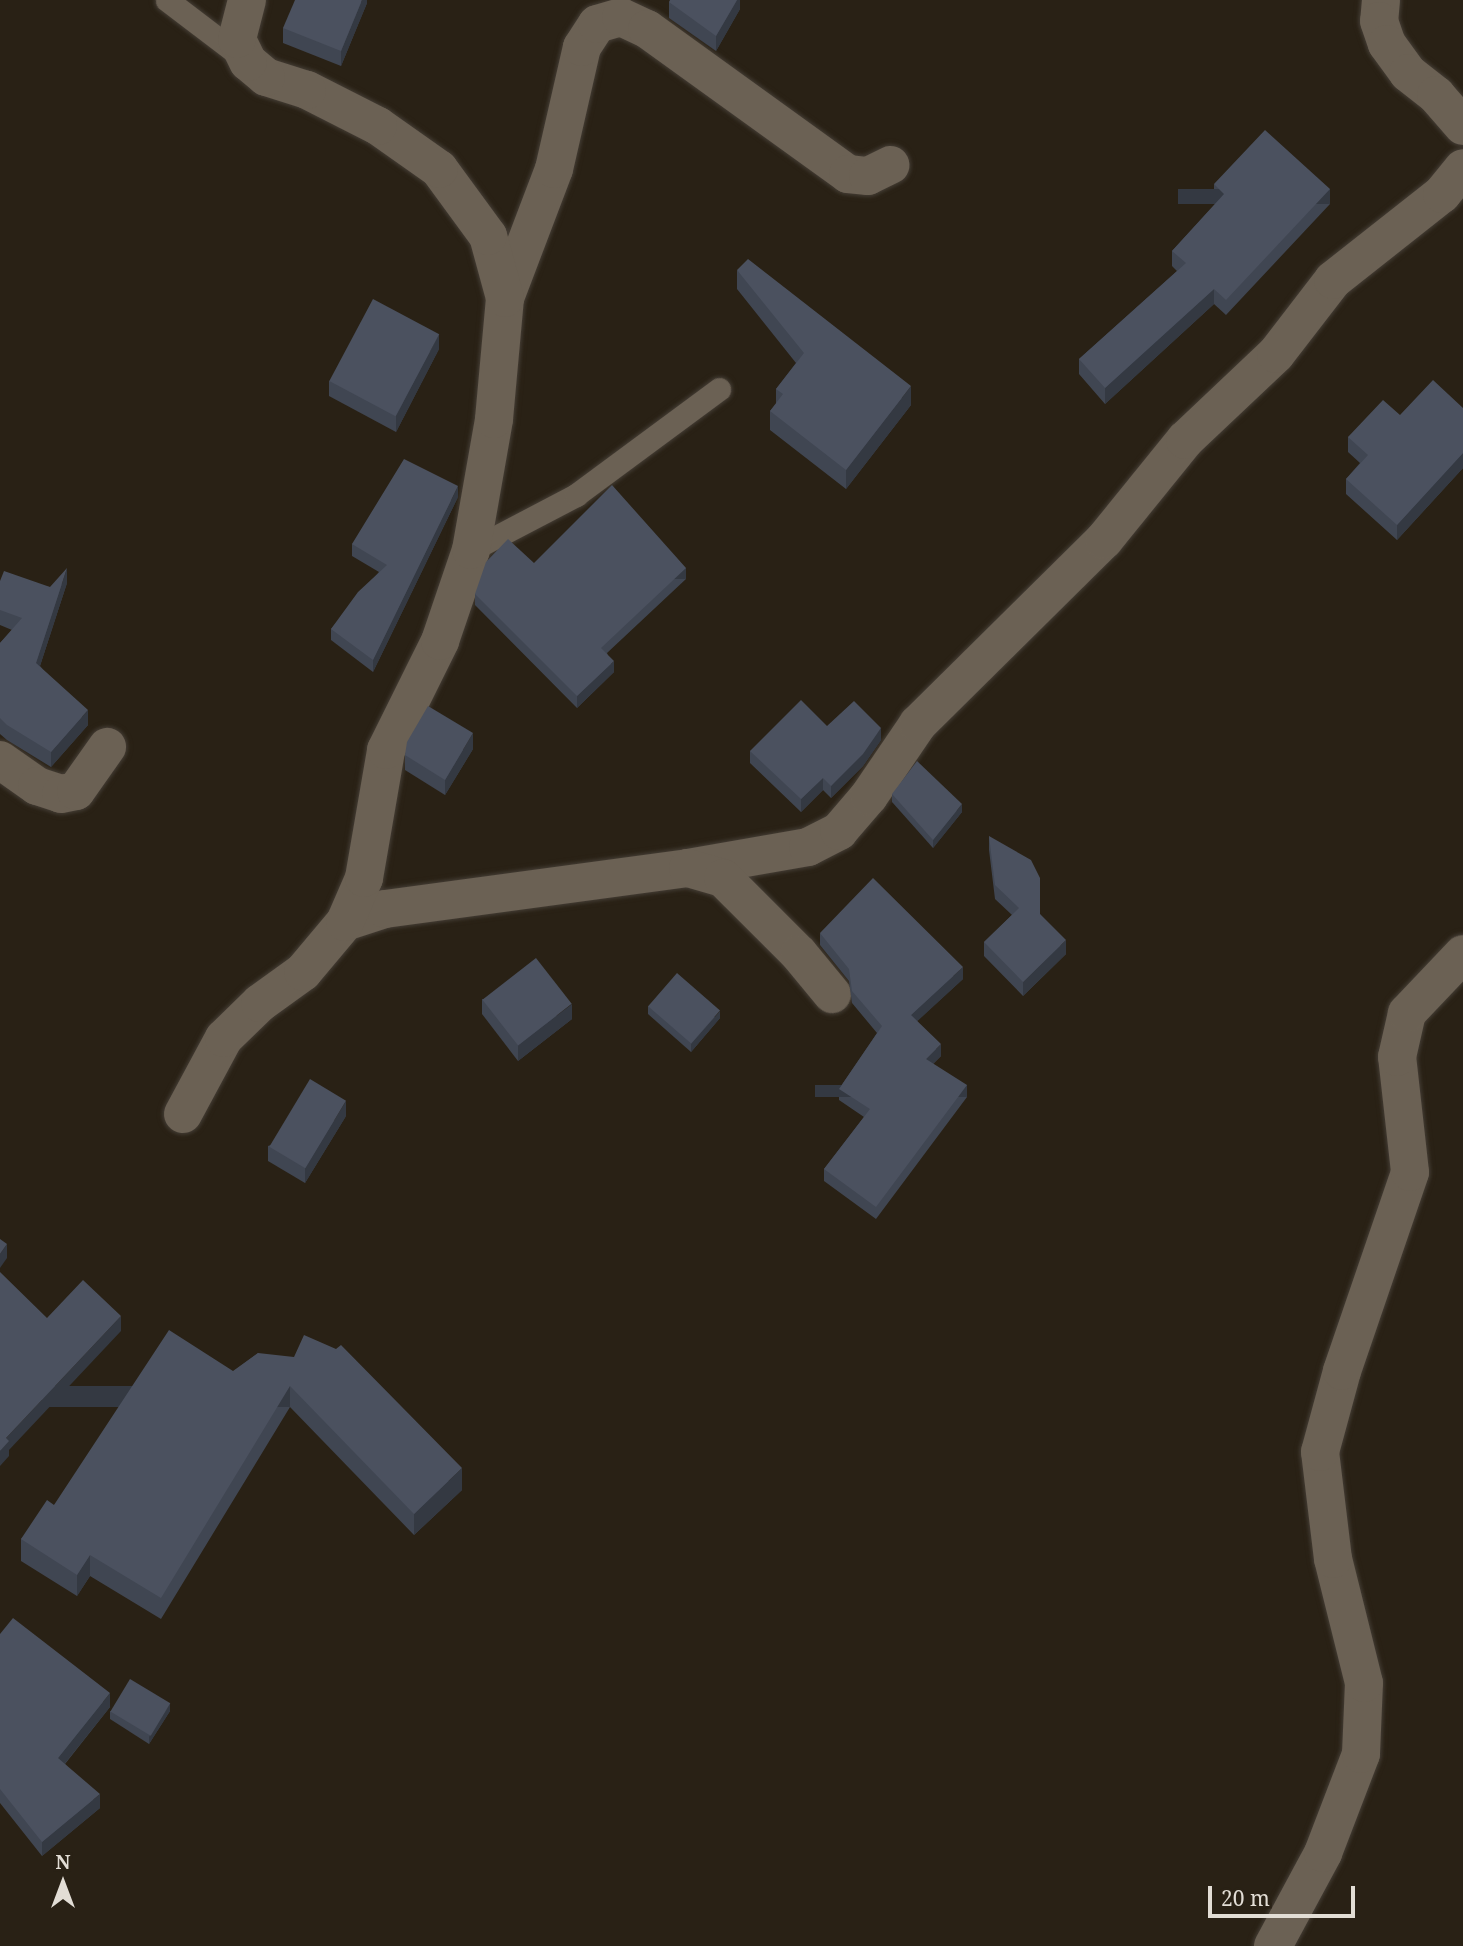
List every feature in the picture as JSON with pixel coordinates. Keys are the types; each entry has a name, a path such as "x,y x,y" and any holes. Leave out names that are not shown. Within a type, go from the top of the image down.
{"street":[{"path":"247,0 237,39 248,62 266,77 307,90 378,125 439,169 488,236 505,298"},
{"path":"1381,0 1378,21 1387,44 1408,74 1436,95 1463,126"},
{"path":"183,1114 224,1038 260,1003 303,972 345,922 364,878 386,750 440,641 471,550 494,419 505,298 554,169 582,47 601,12 621,17 647,29 848,173 868,176 891,164"},
{"path":"345,922 385,909 688,868 808,847 839,831 869,796 918,724 1104,540 1185,440 1276,354 1333,280 1441,194 1463,168"},
{"path":"0,760 37,786 61,794 76,791 107,747"},
{"path":"688,868 723,878 832,994"},
{"path":"1273,1946 1323,1853 1361,1754 1364,1683 1333,1559 1320,1452 1342,1371 1410,1172 1397,1056 1407,1013 1463,954"}],"lane":[{"path":"167,0 248,62"},
{"path":"471,550 576,495 719,389"}],"building":[{"path":"295,0 362,0 341,51 283,28"},
{"path":"737,0 716,36 669,2"},
{"path":"1265,130 1330,189 1226,300 1214,289 1105,388 1079,359 1186,263 1172,251 1224,194 1214,184"},
{"path":"748,259 911,386 846,470 770,411 783,394 776,389 804,353 737,270"},
{"path":"373,299 439,334 396,416 329,381"},
{"path":"1433,380 1463,408 1463,453 1397,525 1346,479 1368,455 1348,437 1383,400 1400,415"},
{"path":"404,459 458,486 373,660 331,629 358,592 387,565 352,544"},
{"path":"612,485 686,568 601,648 614,661 577,696 475,594 486,562 508,539 534,563"},
{"path":"67,568 36,663 88,710 51,752 0,718 0,643 22,618 0,610 0,581 4,571 50,587"},
{"path":"801,700 827,726 854,701 881,728 863,754 831,786 823,778 801,799 750,751"},
{"path":"428,706 473,733 445,780 405,755 407,742"},
{"path":"917,761 962,804 933,840 892,794"},
{"path":"989,836 1031,860 1040,878 1040,914 1066,940 1023,982 984,942 1019,908 995,885"},
{"path":"873,878 963,967 911,1015 941,1044 926,1059 967,1085 876,1207 824,1169 870,1109 839,1089 882,1026 852,991 849,969 820,933"},
{"path":"536,958 572,1004 518,1046 482,1000"},
{"path":"677,973 720,1010 691,1044 648,1006"},
{"path":"310,1079 346,1101 305,1168 269,1147"},
{"path":"0,1239 7,1244 0,1254"},
{"path":"0,1272 47,1318 83,1280 121,1316 6,1438 9,1441 0,1451"},
{"path":"169,1330 233,1371 258,1353 294,1357 304,1335 336,1349 341,1345 462,1468 414,1514 290,1386 161,1598 90,1555 77,1575 21,1539 47,1500 54,1505"},
{"path":"13,1618 110,1693 58,1758 100,1794 42,1842 0,1789 0,1634"},
{"path":"130,1679 170,1703 151,1736 110,1712"}]}
